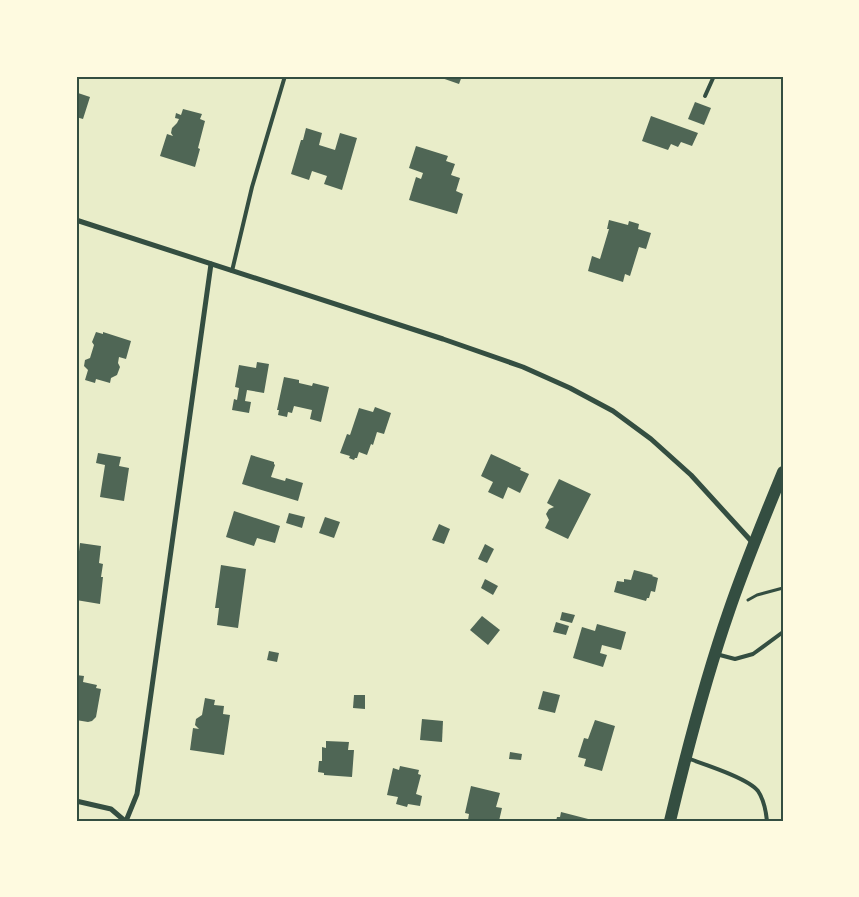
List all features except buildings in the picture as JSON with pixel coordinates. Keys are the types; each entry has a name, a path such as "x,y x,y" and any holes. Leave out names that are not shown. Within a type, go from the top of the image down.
{"main road":[{"path":"670,821 685,757 729,610 753,543 783,472"}],"street":[{"path":"76,220 443,339 523,367 570,388 613,411 651,439 691,475 753,543"},
{"path":"76,801 111,810 126,821 137,794 211,264"}],"lane":[{"path":"232,270 252,187 285,76"},
{"path":"705,96 714,76"},
{"path":"715,654 734,659 753,654 783,632"},
{"path":"685,757 731,775 757,790 766,811 767,821"}],"path":[{"path":"729,610 757,595 783,588"}]}
